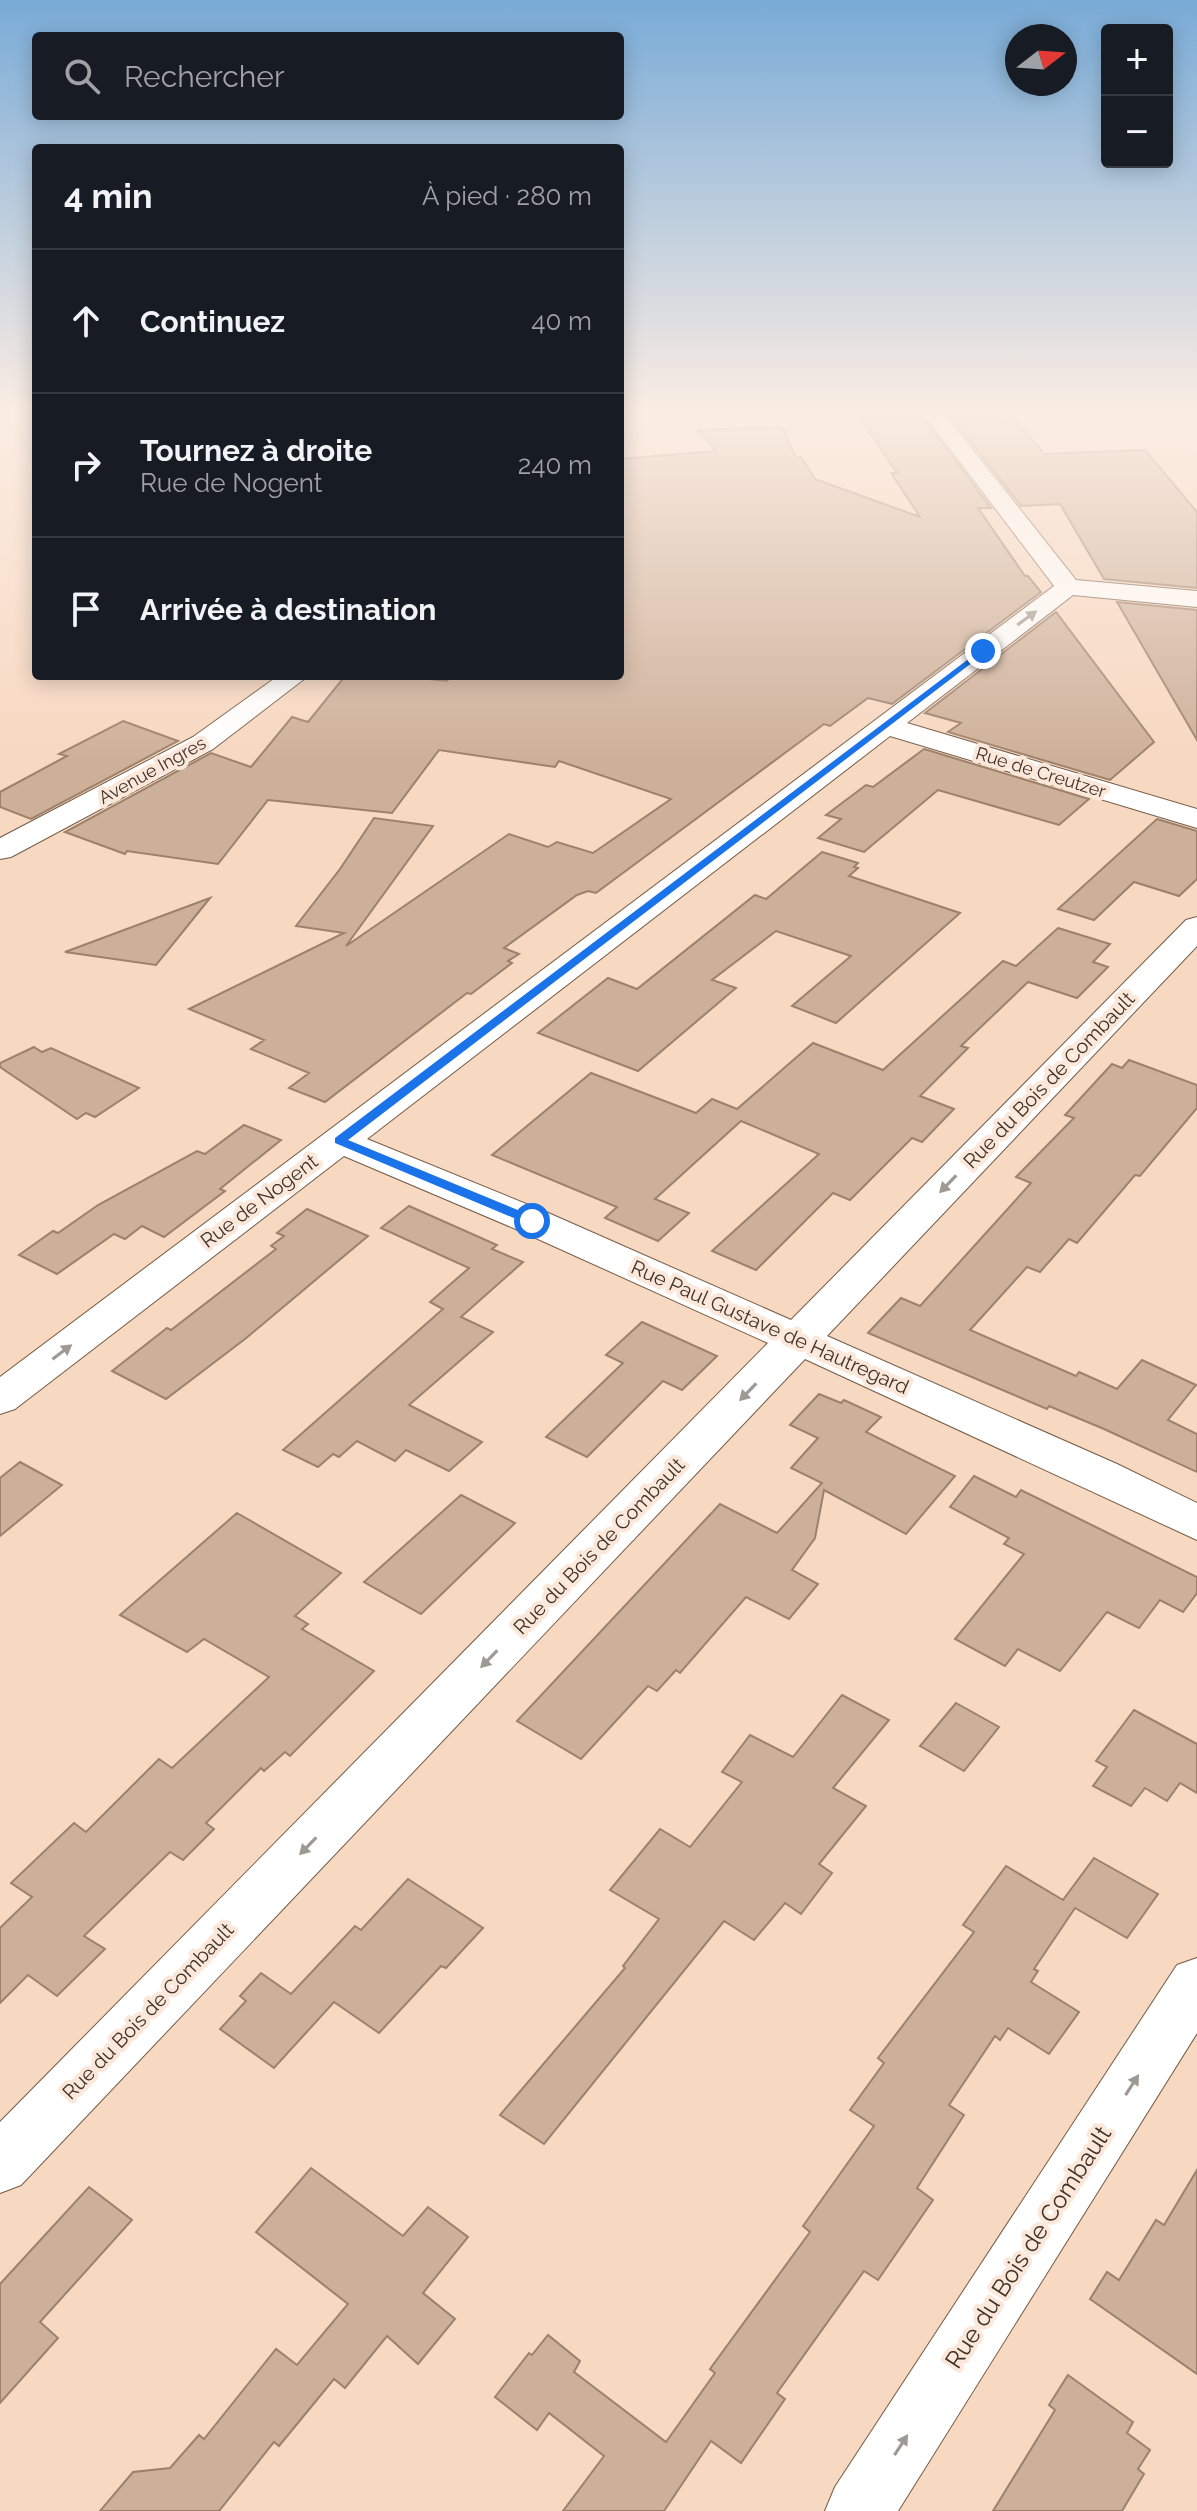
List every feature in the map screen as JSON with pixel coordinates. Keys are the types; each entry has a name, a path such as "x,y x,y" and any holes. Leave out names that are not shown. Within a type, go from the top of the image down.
{"street":[{"path":"1023,529 1068,587 1197,599"},
{"name":"Rue de Nogent","path":"0,1399 1068,587"},
{"name":"Avenue Ingres","path":"0,850 203,743 290,680"},
{"name":"Rue de Creutzer","path":"884,725 1197,819"},
{"name":"Rue du Bois de Combault","path":"0,2164 1197,927"},
{"name":"Rue Paul Gustave de Hautregard","path":"339,1141 532,1221 1101,1475 1197,1523"},
{"name":"Rue du Bois de Combault","path":"859,2511 1197,1983"}],"building":[{"path":"624,529 993,529 1025,576 1041,592 892,704 868,698 830,726 824,724 596,893 588,891 577,895 504,948 519,954 508,961 512,963 471,994 467,993 325,1102 289,1088 309,1073 251,1049 264,1040 189,1009 344,933 296,926 374,818 433,826 346,946 509,834 548,847 557,842 593,853 671,799 559,761 555,767 439,750 392,813 268,800 218,864 127,851 125,854 65,832 211,753 251,767 292,717 308,722 342,680 624,680"},
{"path":"1075,529 1197,529 1197,588 1104,579"},
{"path":"1117,602 1197,610 1197,740"},
{"path":"1056,612 1154,742 1110,780 948,732 961,723 925,713"},
{"path":"123,721 178,741 31,819 0,807 0,792 67,756 59,754"},
{"path":"924,749 1089,799 1059,825 938,790 864,852 818,838 841,819 826,815 866,785 873,787"},
{"path":"1157,819 1197,831 1197,879 1179,896 1134,882 1094,920 1058,909"},
{"path":"822,852 858,863 854,867 858,868 849,876 960,913 836,1023 792,1006 851,956 776,931 712,980 736,988 638,1071 538,1033 608,978 637,989 755,895 766,899"},
{"path":"210,898 156,965 65,952"},
{"path":"1058,928 1110,944 1093,962 1108,967 1077,998 1028,982 961,1046 968,1048 920,1096 954,1109 922,1142 912,1138 850,1200 833,1193 756,1270 712,1251 819,1154 741,1121 655,1199 689,1213 658,1241 605,1218 617,1207 492,1155 591,1073 696,1113 712,1099 737,1109 813,1043 883,1070 1003,961 1016,966"},
{"path":"34,1047 42,1052 51,1048 139,1088 95,1117 86,1113 77,1119 0,1067 0,1063"},
{"path":"1129,1060 1197,1085 1197,1108 1140,1176 1135,1175 1077,1243 1069,1239 1040,1272 1027,1267 970,1330 1076,1376 1079,1372 1117,1389 1142,1360 1196,1385 1168,1420 1197,1434 1197,1472 1104,1429 1049,1406 1047,1409 868,1333 901,1298 920,1306 1031,1183 1016,1177 1074,1118 1065,1115 1112,1064 1122,1068"},
{"path":"244,1125 281,1140 220,1189 225,1191 164,1237 142,1226 125,1239 114,1234 57,1274 19,1255 53,1231 58,1233 98,1205 197,1151 205,1154"},
{"path":"409,1206 497,1245 492,1249 523,1262 461,1317 493,1332 409,1405 482,1442 449,1471 406,1450 395,1461 357,1441 339,1457 333,1454 318,1467 283,1450 443,1309 430,1302 469,1268 381,1228"},
{"path":"307,1209 368,1236 245,1339 166,1399 112,1371 276,1249 271,1246 284,1236 277,1233"},
{"path":"642,1322 717,1356 682,1390 663,1381 587,1457 546,1437 623,1363 606,1355"},
{"path":"819,1394 841,1403 844,1400 881,1417 866,1432 955,1476 906,1534 824,1490 815,1538 792,1570 818,1584 789,1619 746,1597 680,1673 676,1670 657,1691 648,1686 581,1759 517,1721 720,1504 777,1533 822,1483 791,1468 818,1438 790,1425"},
{"path":"20,1462 62,1485 0,1536 0,1478"},
{"path":"974,1476 1016,1497 1021,1490 1197,1577 1197,1593 1183,1612 1160,1600 1139,1628 1107,1612 1060,1671 1018,1649 1005,1666 955,1639 1024,1554 1004,1544 1009,1538 950,1507"},
{"path":"461,1495 515,1523 421,1614 364,1582"},
{"path":"237,1513 341,1573 295,1616 308,1624 302,1629 374,1671 290,1756 285,1752 264,1771 261,1768 206,1823 214,1829 183,1860 170,1852 84,1936 105,1949 57,1996 28,1975 0,2003 0,1928 32,1897 11,1883 74,1823 86,1832 159,1759 172,1768 269,1677 204,1639 187,1652 120,1615"},
{"path":"842,1695 889,1720 833,1788 866,1806 819,1864 832,1873 801,1914 785,1903 754,1940 724,1921 544,2144 500,2115 625,1968 623,1966 659,1919 610,1890 660,1829 690,1847 742,1782 722,1772 750,1735 793,1757"},
{"path":"956,1703 999,1727 964,1771 920,1746"},
{"path":"1134,1710 1197,1744 1197,1793 1180,1783 1167,1801 1145,1788 1131,1806 1093,1786 1107,1767 1096,1761"},
{"path":"1094,1858 1158,1894 1127,1938 1075,1908 1034,1969 1038,1971 1031,1982 1079,2012 1049,2054 1008,2028 1000,2040 995,2036 949,2105 964,2115 917,2188 933,2200 878,2280 864,2271 777,2393 785,2399 741,2463 711,2441 664,2511 563,2511 604,2456 549,2413 537,2430 495,2397 529,2353 532,2355 548,2335 580,2361 574,2372 666,2442 715,2373 710,2369 810,2232 803,2226 874,2126 850,2110 884,2063 878,2058 974,1932 963,1925 1006,1866 1063,1900"},
{"path":"408,1879 483,1928 446,1968 441,1966 379,2033 334,2002 274,2068 220,2029 246,2001 240,1996 261,1973 291,1994 355,1926 361,1930"},
{"path":"311,2168 403,2236 428,2207 468,2237 423,2293 455,2319 418,2364 387,2336 345,2388 334,2379 279,2446 274,2442 219,2511 100,2511 133,2472 170,2468 199,2435 204,2439 276,2349 297,2365 348,2304 256,2232"},
{"path":"1197,2170 1197,2374 1090,2299 1107,2272 1119,2280 1156,2220 1164,2225"},
{"path":"89,2187 132,2220 40,2322 58,2338 0,2403 0,2284"},
{"path":"1068,2375 1133,2422 1127,2433 1150,2450 1138,2469 1144,2474 1122,2511 993,2511 1055,2410 1049,2405"}],"route":[{"path":"532,1221 339,1141 983,651"}]}
